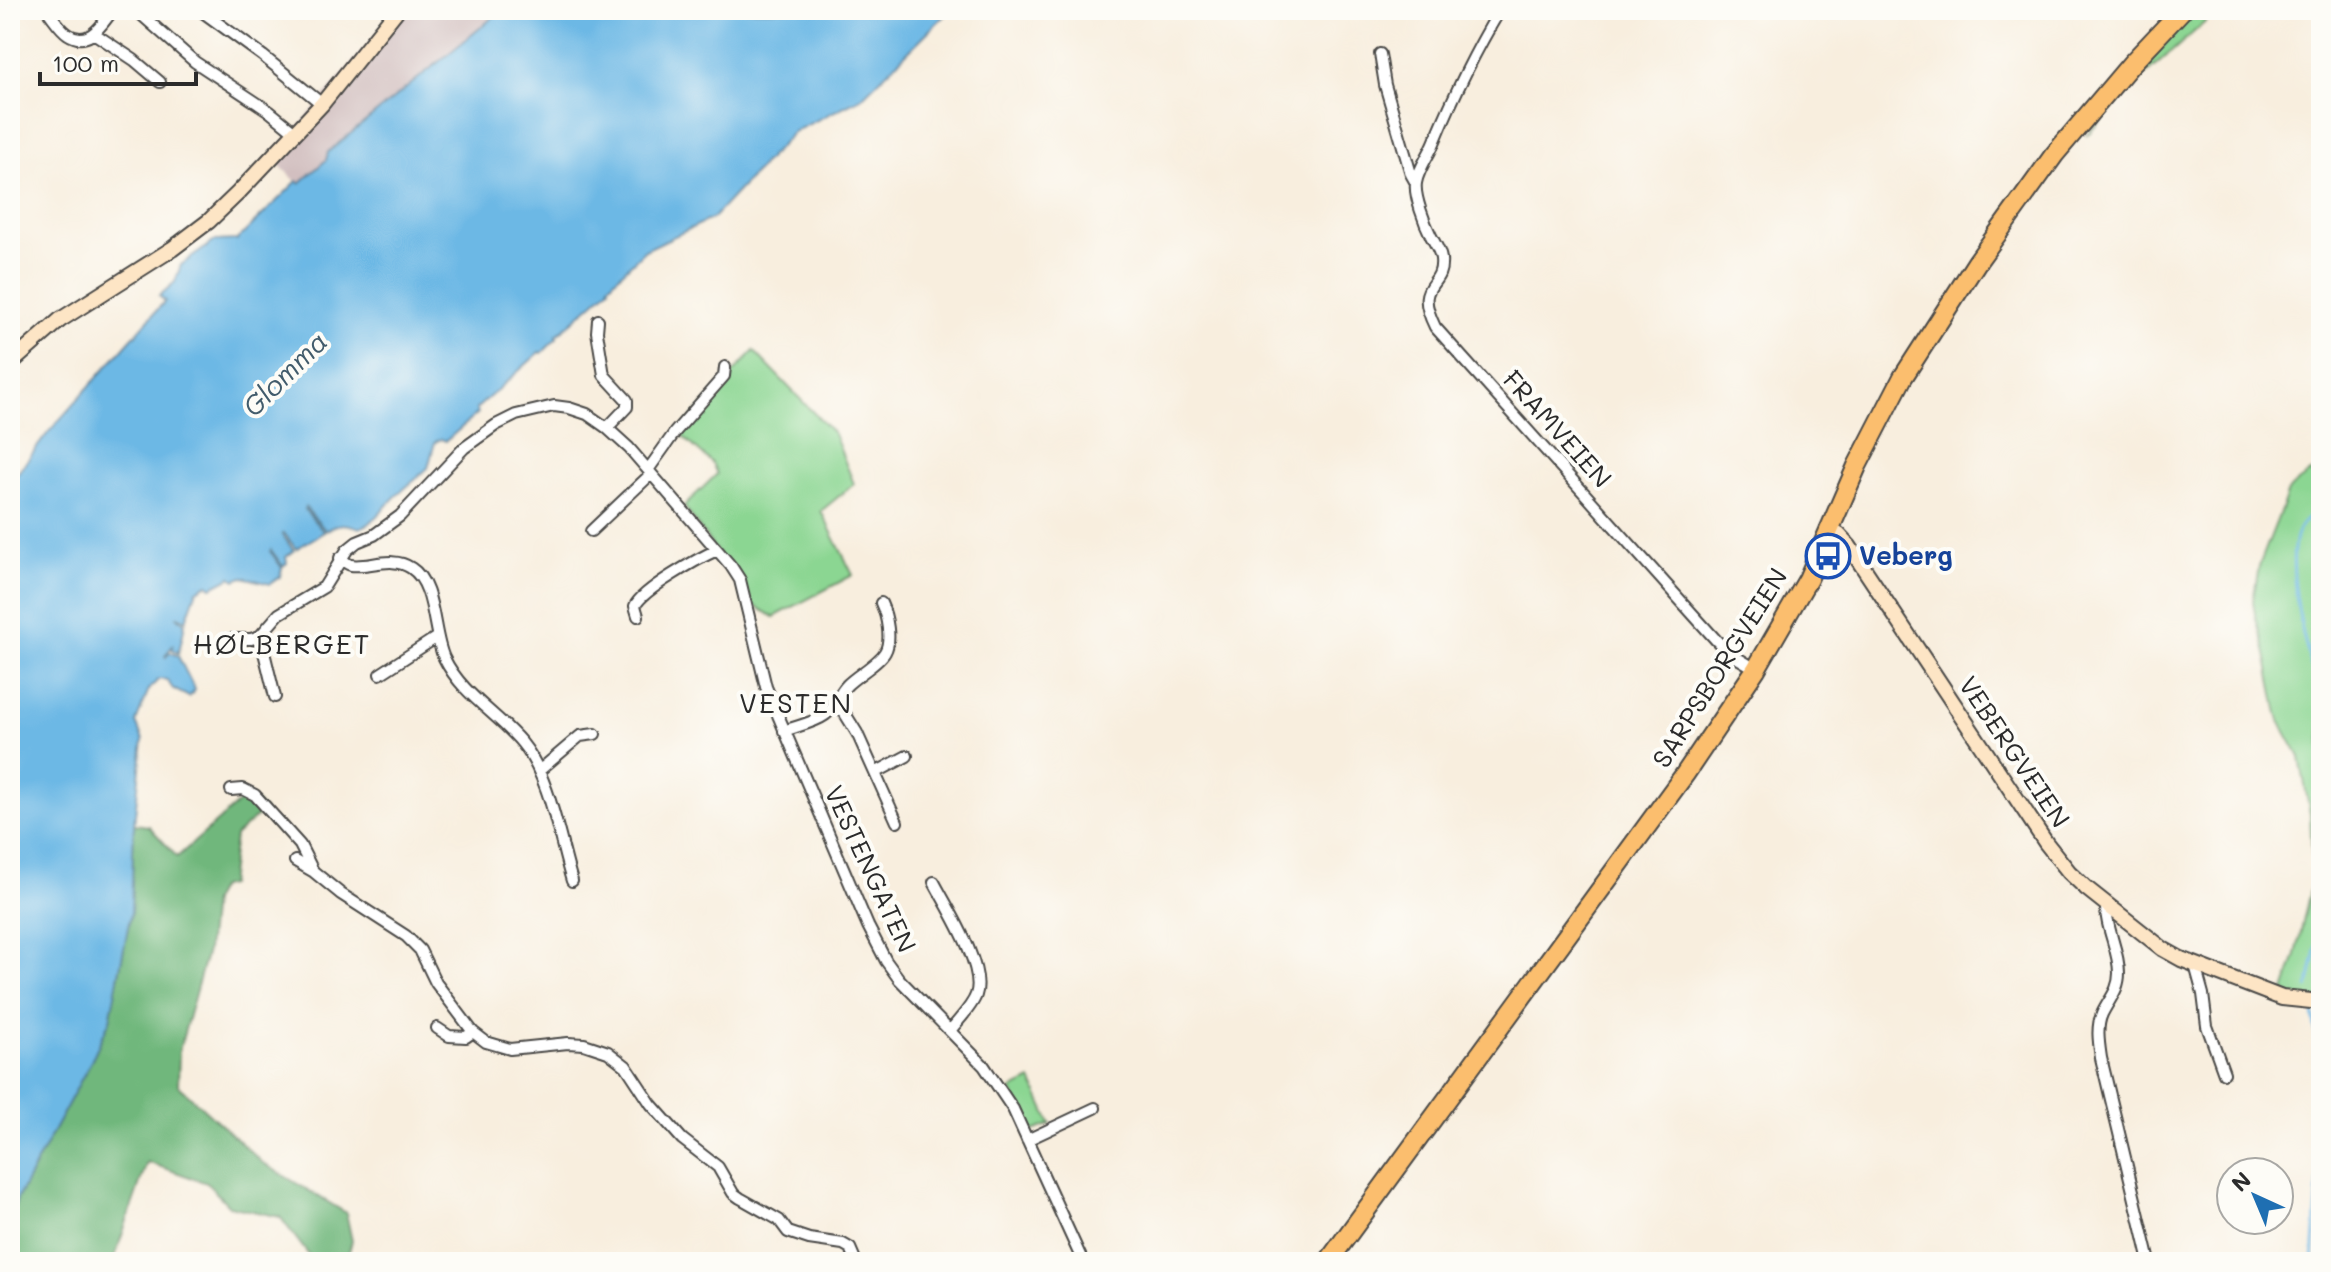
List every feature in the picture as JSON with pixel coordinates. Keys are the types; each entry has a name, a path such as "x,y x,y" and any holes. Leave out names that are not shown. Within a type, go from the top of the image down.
{"highway":[{"name":"SARPSBORGVEIEN","path":"1328,1262 1685,774 1756,669 1808,579 1857,466 1903,377 1947,307 2054,155 2131,64 2182,10"}],"main road":[{"path":"10,364 60,320 189,237 238,193 322,104 397,10"},
{"name":"VEBERGVEIEN","path":"1830,531 1839,535 1849,546 2046,843 2069,872 2163,949 2195,965 2282,998 2321,1002"}],"street":[{"path":"47,10 68,34 83,38 95,34 113,10"},
{"path":"136,10 195,62 269,111 296,133"},
{"path":"200,10 322,104"},
{"path":"1416,183 1453,96 1500,10"},
{"path":"95,34 160,82"},
{"name":"FRAMVEIEN","path":"1380,54 1385,85 1411,174 1424,217 1440,254 1440,269 1426,292 1426,308 1435,327 1716,640 1729,653 1756,669"},
{"path":"598,320 604,375 627,400 627,407 607,428"},
{"path":"591,531 649,472 691,412 724,376 725,367"},
{"name":"VESTENGATEN","path":"260,636 279,614 324,587 340,558 357,542 374,535 400,516 464,448 496,425 516,415 554,406 587,414 607,428 649,472 740,580 766,687 868,926 899,979 984,1066 1013,1109 1083,1262"},
{"path":"638,616 635,606 638,600 717,550"},
{"path":"340,558 351,565 376,562 410,566 425,584 442,654 462,688 522,743 540,770 572,881"},
{"path":"784,731 824,716 846,687 884,655 887,632 881,603"},
{"path":"226,639 260,636 275,697"},
{"path":"380,674 437,637"},
{"path":"833,706 844,712 857,733 897,822"},
{"path":"540,770 580,736 595,734"},
{"path":"875,773 907,756"},
{"path":"231,790 243,789 255,795 300,845 314,872"},
{"path":"295,861 406,936 420,950 436,983 473,1032 486,1042 510,1049 584,1044 608,1052 626,1066 651,1104 682,1139 718,1167 733,1193 779,1220 788,1232 843,1244 850,1248 856,1262"},
{"path":"934,882 977,975 976,994 950,1031"},
{"path":"2106,904 2105,918 2119,971 2116,992 2101,1015 2101,1058 2150,1262"},
{"path":"2195,965 2207,1026 2224,1073"},
{"path":"437,1028 449,1036 458,1037 466,1037 473,1032"},
{"path":"1027,1140 1095,1108"}],"shaded area":[{"path":"397,10 502,10 328,152 326,160 299,184 272,158"}],"green space":[{"path":"2197,10 2219,10 2145,75 2086,136 2137,69"},
{"path":"754,351 834,434 854,484 821,511 853,575 774,617 745,600 743,589 684,506 717,474 712,463 678,432"},
{"path":"2321,465 2319,1002 2282,998 2296,955 2313,876 2310,814 2300,757 2280,721 2253,601 2259,566 2288,492"},
{"path":"243,799 255,801 264,810 235,836 229,885 220,887 212,901 207,951 179,1051 178,1085 263,1163 346,1213 352,1241 346,1262 314,1262 280,1217 229,1206 207,1183 147,1162 113,1262 10,1262 10,1221 17,1199 110,1020 131,912 134,824 149,826 177,857"},
{"path":"1031,1080 1051,1124 1031,1132 1011,1090"}],"water":[{"name":"Glomma","path":"502,10 950,10 861,98 793,132 713,218 645,250 542,353 476,409 478,413 446,441 441,439 435,442 428,468 369,524 360,528 338,525 326,531 305,507 324,532 296,549 282,534 294,551 286,557 287,563 283,566 270,551 282,568 280,577 270,584 231,577 212,587 208,584 197,590 186,620 177,617 185,623 178,653 172,649 173,644 165,656 170,652 178,656 195,690 189,697 173,689 167,680 159,679 149,689 136,722 143,740 134,824 131,912 110,1020 17,1199 10,1221 10,472 16,475 48,433 165,301 159,296 175,282 181,265 215,241 237,240 297,181 300,183 326,160 328,152"}],"waterway":[{"path":"2321,507 2299,529 2294,563 2303,635 2321,692"},
{"path":"2308,988 2321,927"},
{"path":"2313,1010 2321,1129"},
{"path":"2313,1262 2321,1133"}],"place":[{"name":"Veberg","path":"1828,556"}],"district":[{"name":"HØLBERGET","path":"282,644"},
{"name":"VESTEN","path":"796,703"}]}
